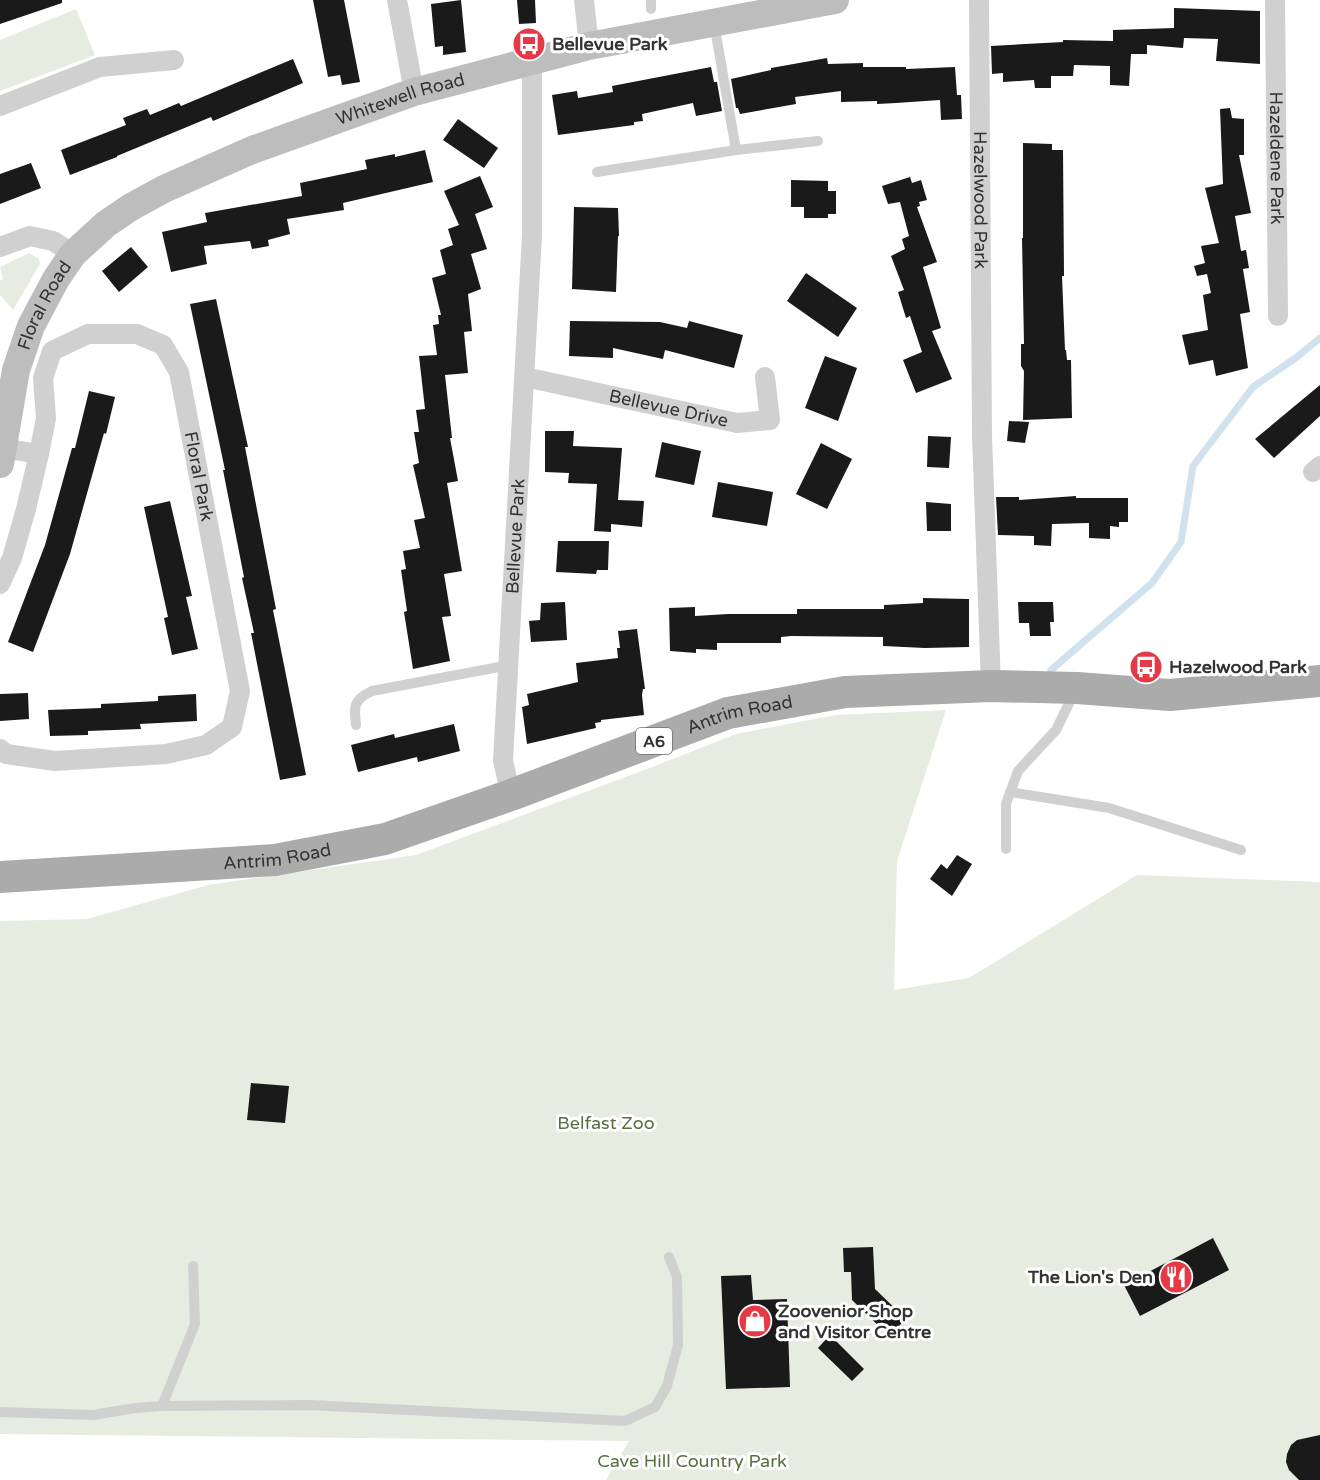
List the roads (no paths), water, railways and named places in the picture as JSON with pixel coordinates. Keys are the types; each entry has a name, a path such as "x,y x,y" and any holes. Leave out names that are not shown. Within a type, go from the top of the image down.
{"main road":[{"name":"Antrim Road","path":"0,877 275,860 385,839 511,795 728,713 845,692 991,686 1077,688 1170,695 1320,681"}],"street":[{"path":"397,0 414,92"},
{"path":"584,0 589,46"},
{"name":"Whitewell Road","path":"73,254 106,224 164,189 252,150 414,92 589,46 835,0"},
{"name":"Hazelwood Park","path":"979,0 982,435 991,686"},
{"name":"Hazeldene Park","path":"1275,0 1278,316"},
{"path":"0,106 100,67 174,60"},
{"name":"Bellevue Park","path":"511,795 503,761 532,235 532,62"},
{"path":"0,247 30,236 53,241 73,254"},
{"name":"Floral Road","path":"1,456 16,370 30,326 73,254"},
{"name":"Floral Park","path":"0,584 12,558 39,454 46,418 43,378 52,351 88,333 137,334 164,345 179,372 240,690 232,727 206,745 165,754 55,761 6,754 0,749"},
{"name":"Bellevue Drive","path":"525,377 737,423 770,420 765,376"},
{"path":"1,456 39,454"}],"lane":[{"path":"714,23 736,150"},
{"path":"597,172 736,150 818,141"},
{"path":"356,725 354,706 360,696 372,691 510,665"},
{"path":"1006,849 1006,804 1018,771 1056,730 1077,688"},
{"path":"1010,792 1109,808 1241,850"},
{"path":"0,1412 93,1415 135,1408 310,1406 625,1421 655,1407 667,1386 678,1345 678,1277 669,1257"},
{"path":"162,1407 195,1324 193,1266"}],"waterway":[{"path":"1051,670 1152,583 1181,542 1193,466 1253,387 1320,338"}],"place":[{"name":"Bellevue Park","path":"529,44"},
{"name":"Hazelwood Park","path":"1146,667"},
{"name":"The Lion's Den","path":"1176,1277"},
{"name":"Zoovenior Shop and Visitor Centre","path":"755,1321"}],"park label":[{"name":"Belfast Zoo","path":"606,1123"},
{"name":"Cave Hill Country Park","path":"692,1461"}]}
